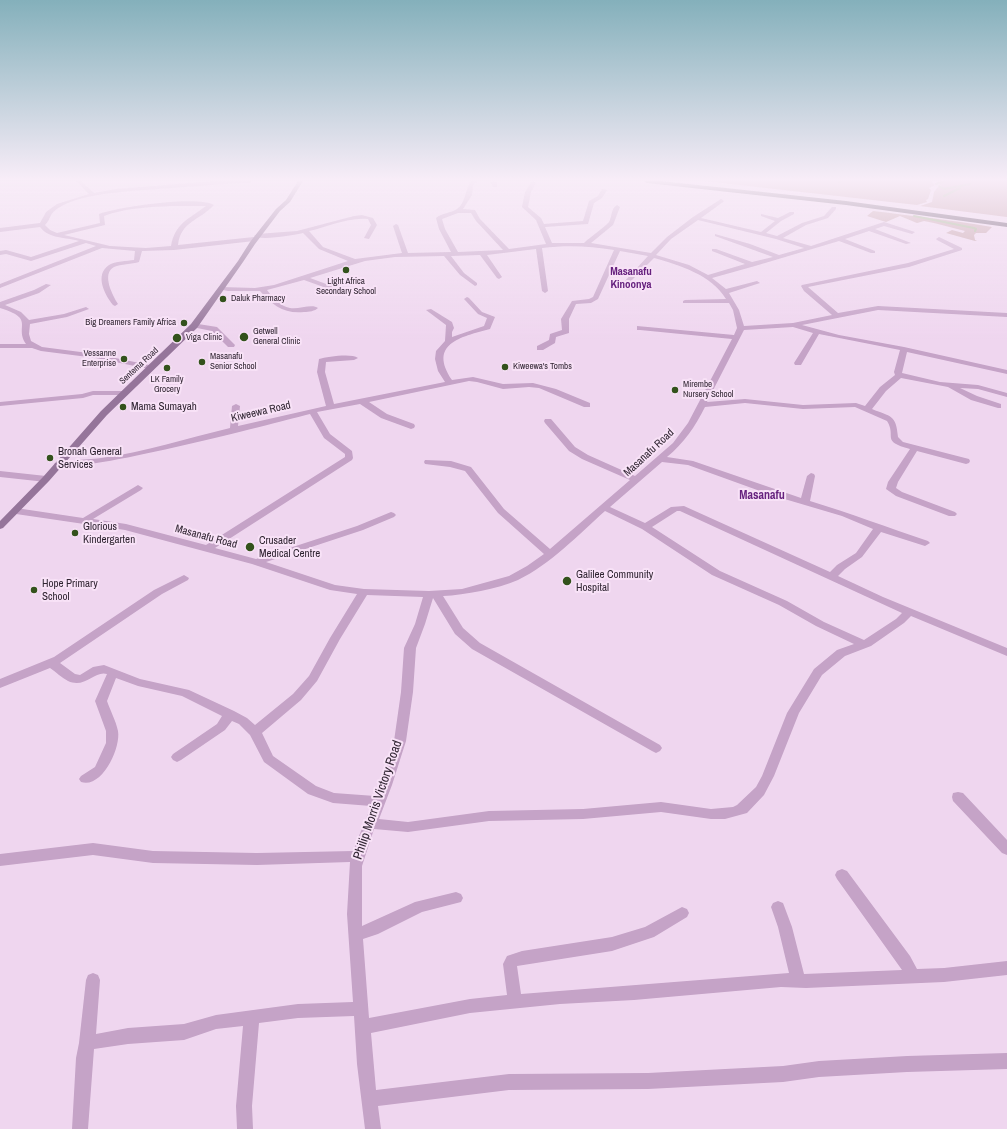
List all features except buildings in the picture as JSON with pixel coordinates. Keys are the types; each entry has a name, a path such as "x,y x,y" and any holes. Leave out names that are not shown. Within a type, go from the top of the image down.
{"main road":[{"name":"Sentema Road","path":"0,526 46,479 124,393 195,325 259,234"}],"street":[{"path":"53,234 102,246 139,250 174,248 290,234"},
{"path":"56,235 61,234"},
{"path":"174,248 177,234"},
{"path":"308,234 322,248 353,261"},
{"path":"368,238 370,234"},
{"path":"399,234 401,245 406,255"},
{"path":"444,234 454,248 451,254"},
{"path":"490,234 507,252"},
{"path":"544,234 550,246"},
{"path":"585,245 597,234"},
{"path":"625,284 651,255 673,234"},
{"path":"762,234 811,248"},
{"path":"778,238 786,234"},
{"path":"707,277 753,265 856,234"},
{"path":"883,234 908,243"},
{"path":"717,235 779,257"},
{"path":"840,239 873,252"},
{"path":"836,316 830,309 806,290 804,286 909,265 960,249 938,239"},
{"path":"731,240 721,244 721,247 714,250 753,265"},
{"path":"0,252 6,252 31,259 86,241"},
{"path":"221,289 262,289 275,287 353,261 378,257 507,252 550,246 585,245 618,248 651,255 689,266 707,277 724,292 736,310 741,328 793,325 878,308 1007,315"},
{"path":"0,286 102,246"},
{"path":"539,248 545,291"},
{"path":"540,348 552,341 553,336 556,334 566,331 565,319 574,302 591,301 596,298 618,248"},
{"path":"115,304 107,292 105,280 108,270 112,266 137,261 139,250"},
{"path":"482,253 499,277"},
{"path":"451,254 462,274 475,284"},
{"path":"303,277 343,292"},
{"path":"724,292 757,283"},
{"path":"0,306 11,300 38,292 48,285"},
{"path":"262,289 270,299 284,309 297,311 315,308"},
{"path":"449,382 441,370 439,357 442,348 449,341 487,327 491,316 480,313 467,299"},
{"path":"685,302 730,300"},
{"path":"0,306 24,317 26,323 26,341 31,346"},
{"path":"26,323 86,310"},
{"path":"429,310 449,324 449,341"},
{"path":"195,325 214,329 231,345"},
{"path":"793,325 817,332 1007,372"},
{"path":"640,328 738,336"},
{"name":"Masanafu Road","path":"16,511 126,527 256,562 334,588 364,592 432,594 462,592 495,584 513,578 531,568 550,554 676,445 685,434 741,328"},
{"path":"798,363 817,332"},
{"path":"0,346 31,346 52,351 122,361 151,368"},
{"path":"899,375 898,372 904,350"},
{"path":"331,408 321,372 322,361 328,359 354,358"},
{"path":"899,375 948,385 978,387 1007,395"},
{"path":"867,409 883,389 899,375"},
{"name":"Kiweewa Road","path":"58,464 76,464 111,459 234,429 449,382 469,379 479,379 491,384 507,387 528,385 540,386 588,405"},
{"path":"948,385 974,398 998,406"},
{"path":"0,404 83,396 93,393 124,393"},
{"path":"362,401 384,416 411,426"},
{"path":"701,405 745,401 803,408 849,405 867,409 890,419 893,424 892,435 895,441 915,448 966,461"},
{"path":"234,429 236,406"},
{"path":"207,548 349,458 349,453 327,436 312,412"},
{"path":"548,421 572,449 585,457 637,480"},
{"path":"915,448 891,485 892,489 899,494 952,514"},
{"path":"661,459 690,463 774,493 845,514 879,528 925,543"},
{"path":"428,462 451,464 468,469 472,472 484,492 501,511 550,554"},
{"path":"0,474 46,479"},
{"path":"805,502 811,476"},
{"path":"84,521 138,488"},
{"path":"605,508 645,527 712,571 742,586 783,603 820,624 863,644"},
{"path":"645,527 674,509 681,508 909,612 986,642 1007,652"},
{"path":"256,562 360,528 391,515"},
{"path":"831,577 841,567 859,555 879,528"},
{"path":"0,684 52,663 74,650 158,592 184,578"},
{"path":"255,732 297,697 313,678 334,638 348,619 364,592"},
{"path":"432,594 459,631 476,646 656,748"},
{"name":"Philip Morris Victory Road","path":"373,1129 362,1027 355,935 354,889 358,856 380,800 400,741 407,692 410,648 432,594"},
{"path":"370,823 408,827 489,816 583,814 661,807 711,814 725,814 734,812 742,808 760,791 793,713 818,672 841,653 863,644 900,621 909,612"},
{"path":"52,663 72,678 78,680 102,669 138,682 184,693 243,721 255,732 268,759 312,790 333,798 380,800"},
{"path":"85,779 100,770 112,743 112,731 101,701 113,673"},
{"path":"177,758 221,727 230,714"},
{"path":"958,797 1007,849"},
{"path":"0,860 93,849 153,857 257,859 358,856"},
{"path":"842,875 901,955 913,977"},
{"path":"355,935 372,929 420,906 456,898"},
{"path":"778,906 785,927 798,980"},
{"path":"515,1002 510,968 512,961 522,958 612,944 650,932 682,913"},
{"path":"362,1027 470,1006 560,996 634,993 781,980 798,980 806,982 944,976 1007,968"},
{"path":"80,1129 83,1066 87,1044 93,980"},
{"path":"87,1044 128,1036 184,1032 216,1022 298,1011 361,1009"},
{"path":"245,1129 244,1106 252,1017"},
{"path":"369,1099 509,1082 648,1081 783,1074 819,1069 907,1064 1007,1061"}],"shaded area":[{"path":"948,234 975,234 974,235 975,240 977,241"}],"place":[{"name":"Light Africa Secondary School","path":"346,270"},
{"name":"Daluk Pharmacy","path":"223,299"},
{"name":"Big Dreamers Family Africa","path":"184,323"},
{"name":"Getwell General Clinic","path":"244,337"},
{"name":"Viga Clinic","path":"177,338"},
{"name":"Vessanne Enterprise","path":"124,359"},
{"name":"Masanafu Senior School","path":"202,362"},
{"name":"Kiweewa's Tombs","path":"505,367"},
{"name":"LK Family Grocery","path":"167,368"},
{"name":"Mirembe Nursery School","path":"675,390"},
{"name":"Mama Sumayah","path":"123,407"},
{"name":"Bronah General Services","path":"50,458"},
{"name":"Glorious Kindergarten","path":"75,533"},
{"name":"Crusader Medical Centre","path":"250,547"},
{"name":"Galilee Community Hospital","path":"567,581"},
{"name":"Hope Primary School","path":"34,590"}],"district":[{"name":"Masanafu Kinoonya","path":"631,278"},
{"name":"Masanafu","path":"762,496"}]}
